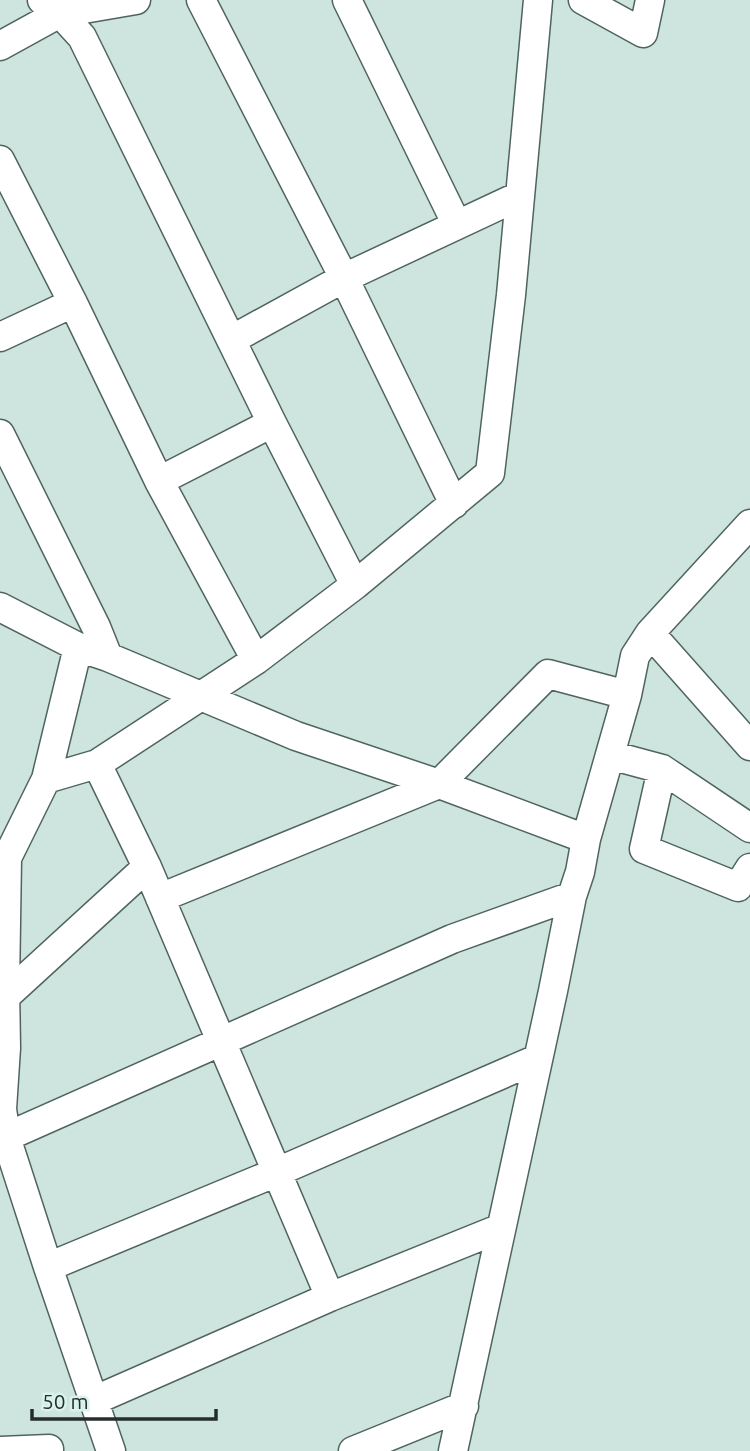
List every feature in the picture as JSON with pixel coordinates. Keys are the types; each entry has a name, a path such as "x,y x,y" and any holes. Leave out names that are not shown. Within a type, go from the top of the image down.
{"street":[{"path":"0,46 51,7 136,0"},
{"path":"201,0 344,278 454,504"},
{"path":"347,0 457,225"},
{"path":"46,779 97,764 256,660 355,585 490,474 511,296 538,0"},
{"path":"583,0 643,33 650,0"},
{"path":"51,7 82,37 355,585"},
{"path":"0,160 159,481 256,660"},
{"path":"231,340 344,278 519,196"},
{"path":"0,337 73,303"},
{"path":"159,481 272,423"},
{"path":"0,434 96,627 108,657"},
{"path":"453,1451 572,896 627,695 635,656 650,633 750,524"},
{"path":"0,607 78,647 296,736 439,783 586,839"},
{"path":"650,633 750,746"},
{"path":"78,647 46,779 4,863 6,1048 2,1109 6,1137 111,1451"},
{"path":"160,898 439,783 548,674 627,695"},
{"path":"610,755 662,769 750,828"},
{"path":"97,764 147,867 330,1297"},
{"path":"662,769 645,849 738,887 750,868"},
{"path":"5,997 147,867"},
{"path":"6,1137 452,939 572,896"},
{"path":"48,1267 277,1172 537,1059"},
{"path":"93,1401 330,1297 501,1228"},
{"path":"353,1451 464,1406"},
{"path":"0,1451 49,1451"}]}
